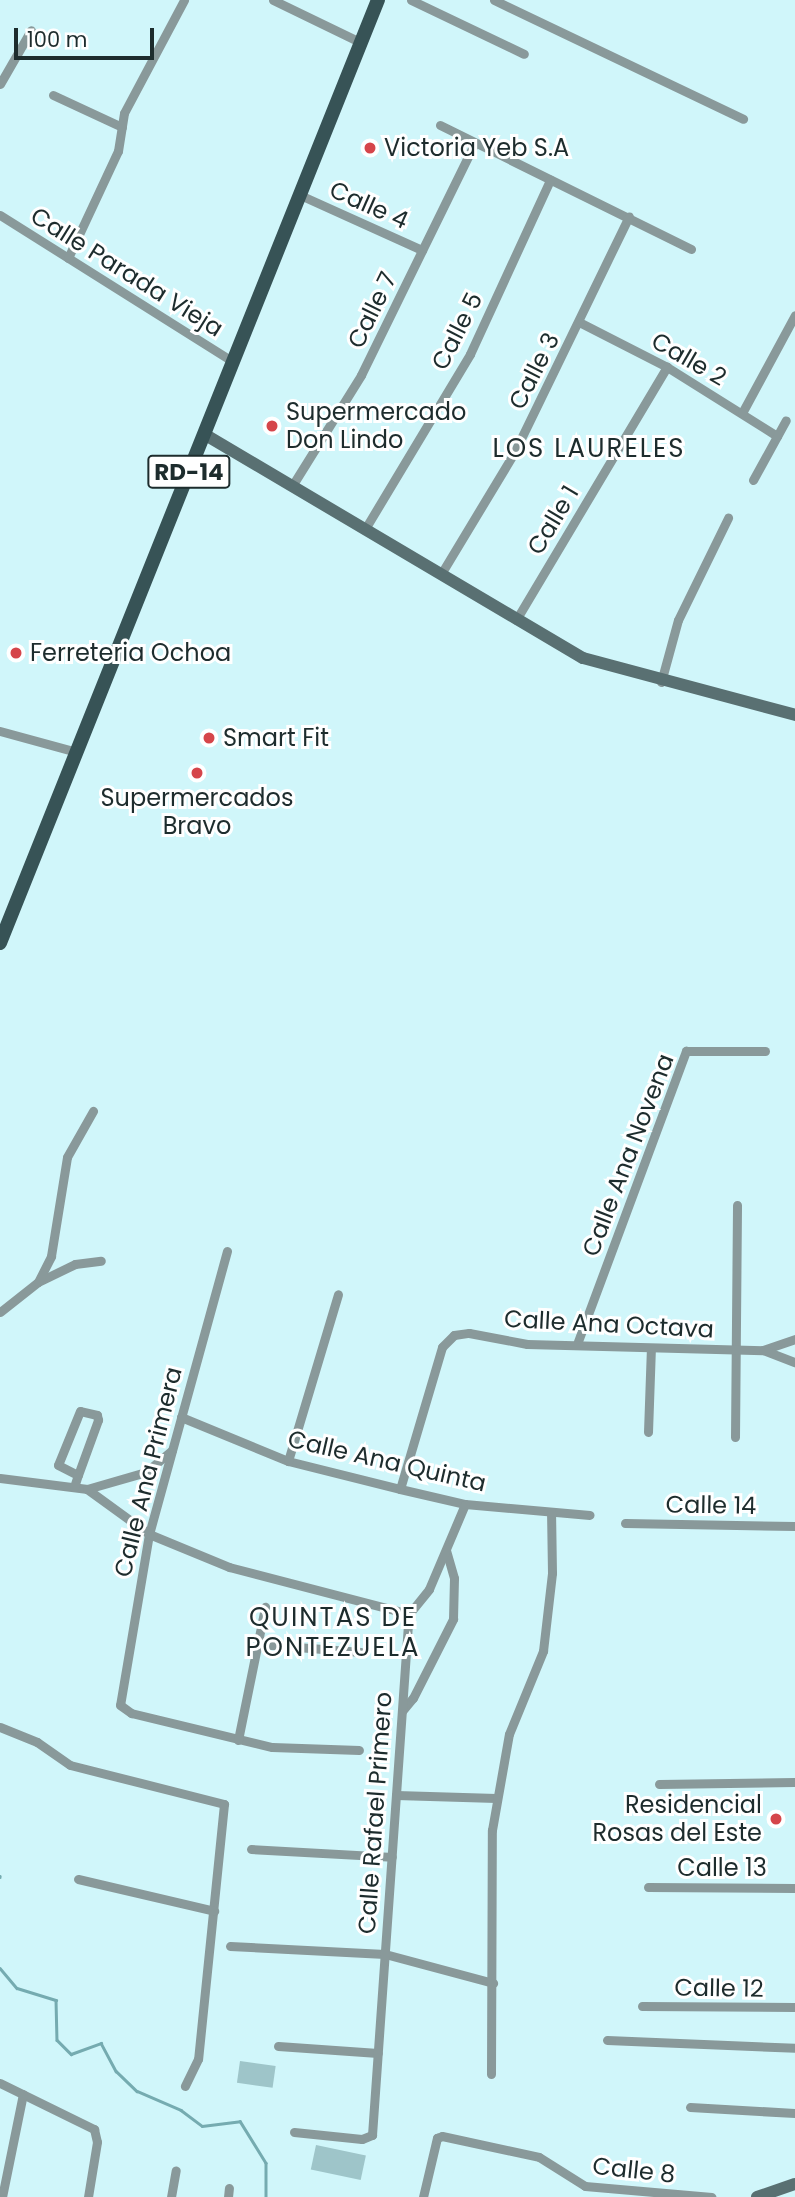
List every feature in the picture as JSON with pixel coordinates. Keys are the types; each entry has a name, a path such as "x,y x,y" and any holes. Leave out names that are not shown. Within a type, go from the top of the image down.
{"main road":[{"name":"RD-14","path":"0,943 378,0"}],"street":[{"path":"68,258 113,162 130,102 184,0"},
{"path":"273,0 362,43"},
{"path":"411,0 524,54"},
{"path":"494,0 743,119"},
{"path":"0,84 31,30"},
{"path":"53,95 122,127"},
{"path":"440,125 474,144 629,216 691,249"},
{"name":"Calle 7","path":"292,486 361,375 474,144"},
{"name":"Calle 5","path":"366,529 470,354 550,180"},
{"name":"Calle 4","path":"299,195 422,250"},
{"name":"Calle Parada Vieja","path":"0,215 233,362"},
{"name":"Calle 3","path":"441,574 514,453 629,216"},
{"path":"742,413 795,315"},
{"name":"Calle 2","path":"579,322 667,367 777,436"},
{"name":"Calle 1","path":"516,620 667,367"},
{"path":"753,480 786,420"},
{"path":"204,434 583,658 661,682 795,715"},
{"path":"661,682 678,620 728,518"},
{"path":"0,730 77,752"},
{"name":"Calle Ana Novena","path":"577,1344 686,1051 765,1051"},
{"path":"38,1282 51,1256 67,1157 93,1111"},
{"path":"735,1437 737,1205"},
{"name":"Calle Ana Primera","path":"227,1251 149,1534 120,1705 131,1713 238,1740"},
{"path":"0,1312 38,1282 75,1264 101,1261"},
{"path":"288,1461 338,1294"},
{"name":"Calle Ana Octava","path":"401,1489 442,1347 454,1335 469,1333 527,1344 763,1350 795,1362"},
{"name":"Calle Ana Octava","path":"763,1350 795,1339"},
{"path":"648,1432 651,1348"},
{"path":"74,1487 99,1420 97,1415 80,1411 58,1465 78,1475"},
{"name":"Calle Ana Quinta","path":"181,1417 288,1461 401,1489 465,1504 590,1515"},
{"path":"0,1478 87,1489 146,1472 172,1450"},
{"path":"87,1489 149,1534 229,1567 410,1614 429,1589 465,1504"},
{"path":"491,2074 493,1983 490,1862 496,1798 509,1734 543,1651 552,1573 551,1512"},
{"name":"Calle 14","path":"625,1523 795,1526"},
{"path":"402,1711 419,1688 453,1619 453,1564 446,1550"},
{"path":"265,1607 238,1740 305,1751 359,1750"},
{"name":"Calle Rafael Primero","path":"294,2132 368,2137 372,2135 410,1614"},
{"path":"259,1644 360,1652"},
{"path":"0,1727 37,1742 71,1765 221,1801 225,1818 198,2059 185,2086"},
{"path":"659,1784 795,1782"},
{"path":"396,1795 496,1798"},
{"path":"251,1849 392,1857"},
{"path":"78,1879 214,1911"},
{"name":"Calle 13","path":"648,1887 795,1888"},
{"path":"230,1946 385,1954 493,1983"},
{"name":"Calle 12","path":"642,2006 795,2007"},
{"path":"607,2040 795,2048"},
{"path":"278,2046 378,2053"},
{"path":"0,2082 94,2129 96,2135 88,2197"},
{"path":"2,2197 23,2094"},
{"path":"690,2106 795,2113"},
{"name":"Calle 8","path":"422,2196 437,2138 539,2157 585,2186 712,2197"},
{"path":"171,2197 176,2170"},
{"path":"757,2197 789,2189"}],"shaded area":[{"path":"240,2061 276,2066 273,2088 237,2083"},
{"path":"316,2145 366,2156 361,2180 311,2169"}],"waterway":[{"path":"0,1968 17,1988 56,2000 57,2040 71,2054 101,2043 116,2071 137,2091 181,2110 202,2126 240,2121 266,2163 266,2197"}],"place":[{"name":"Victoria Yeb S.A","path":"370,148"},
{"name":"Supermercado Don Lindo","path":"272,426"},
{"name":"Ferreteria Ochoa","path":"16,653"},
{"name":"Smart Fit","path":"209,738"},
{"name":"Supermercados Bravo","path":"197,773"},
{"name":"Residencial Rosas del Este","path":"776,1819"}],"district":[{"name":"LOS LAURELES","path":"589,449"},
{"name":"QUINTAS DE PONTEZUELA","path":"333,1633"}]}
